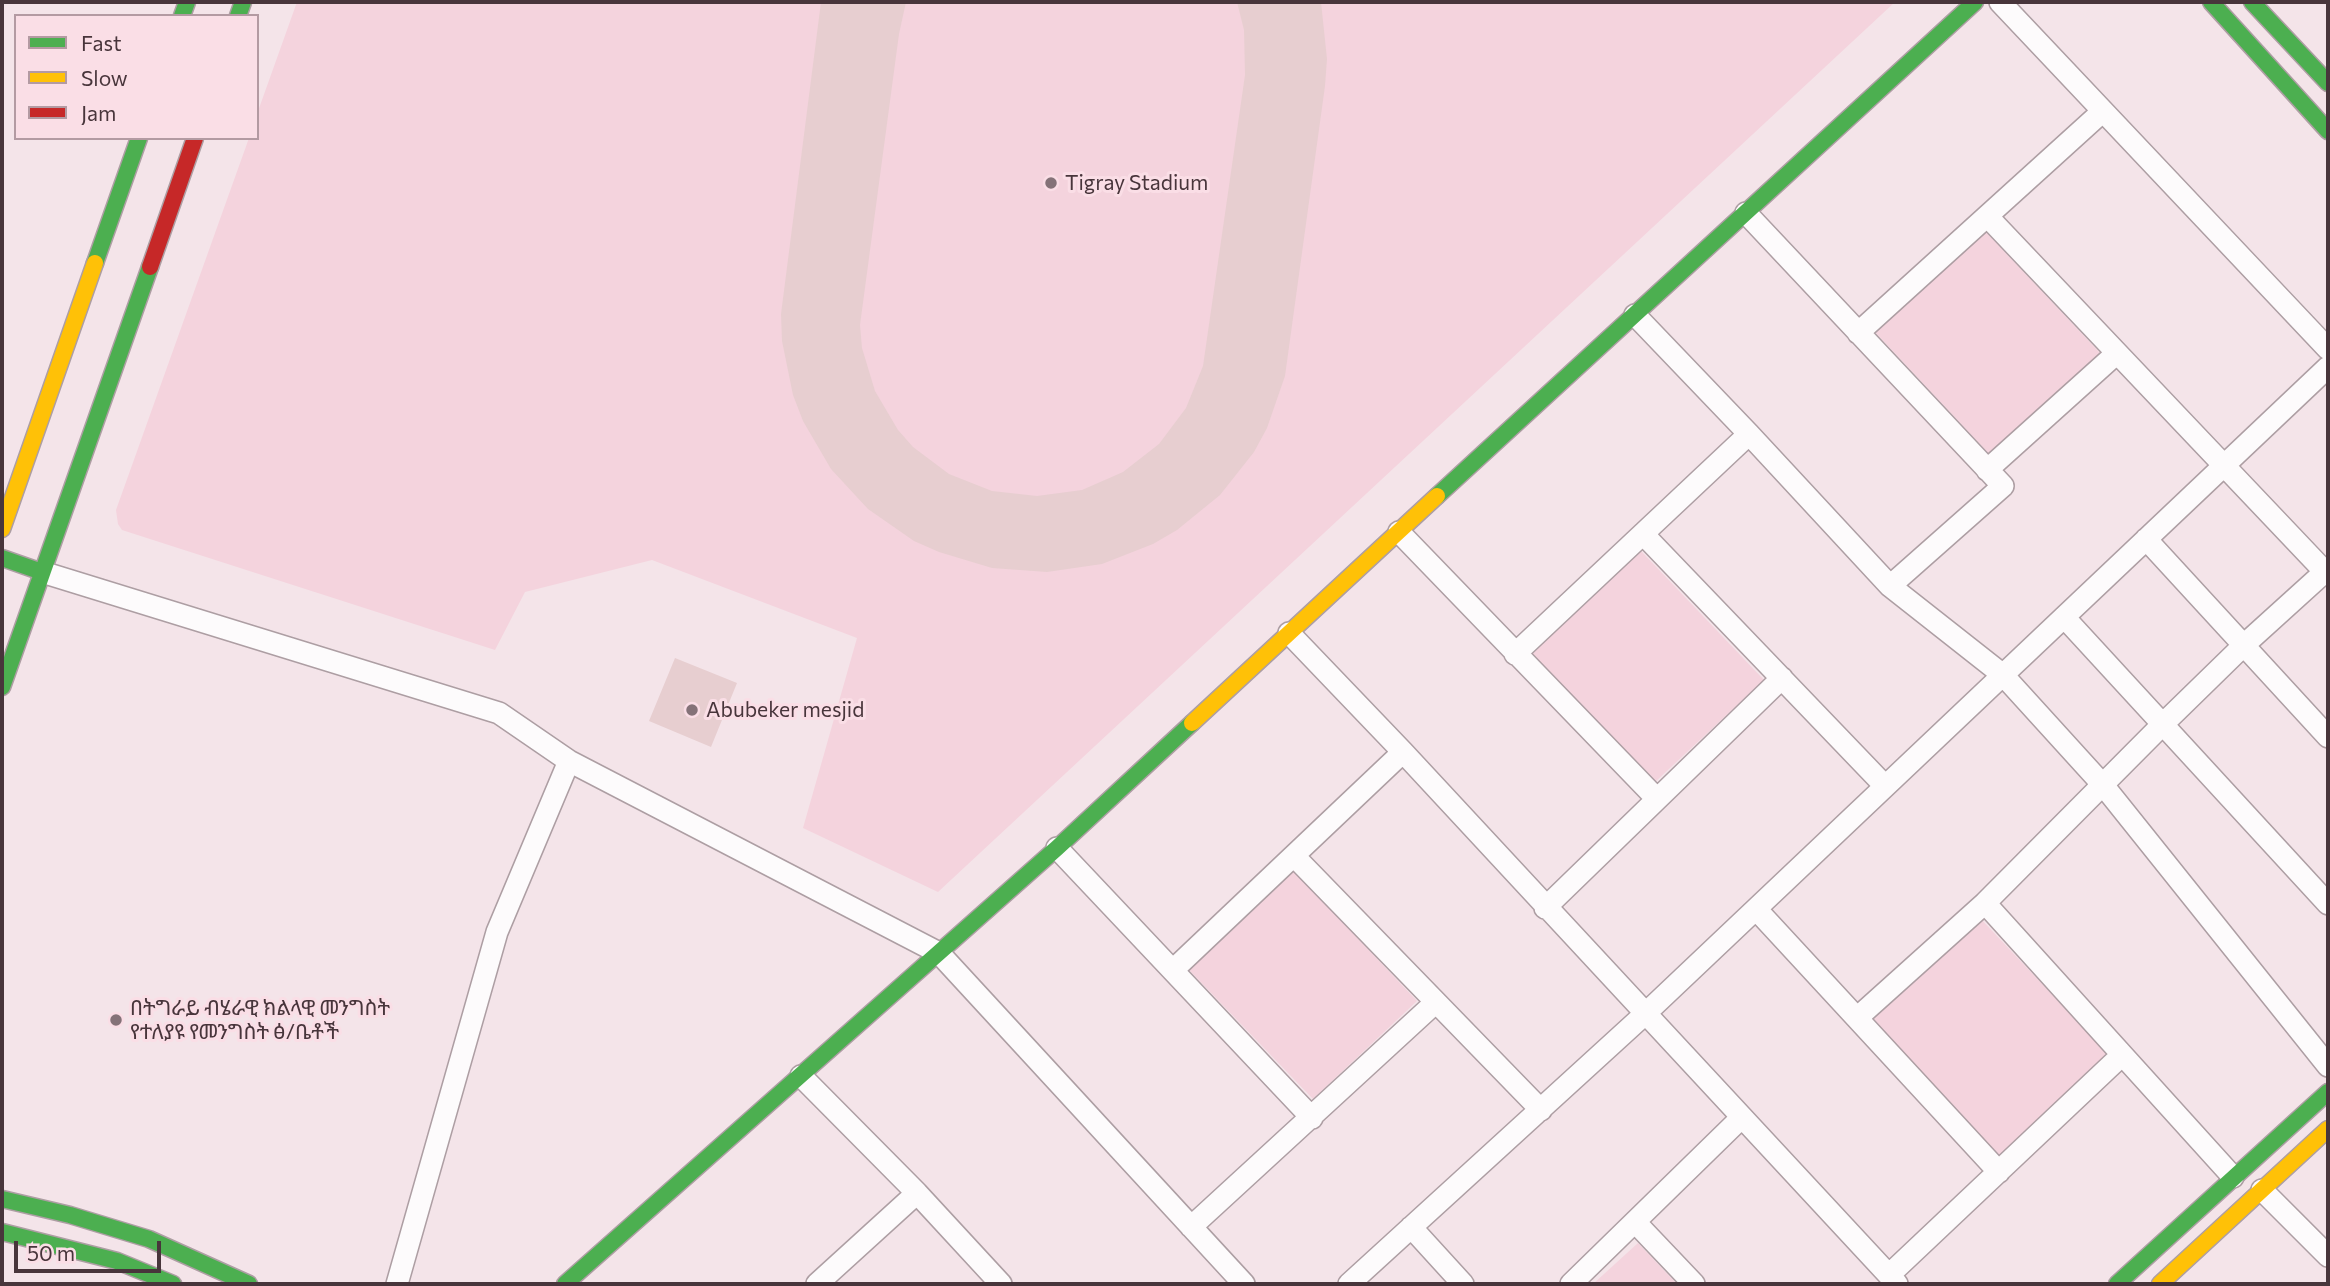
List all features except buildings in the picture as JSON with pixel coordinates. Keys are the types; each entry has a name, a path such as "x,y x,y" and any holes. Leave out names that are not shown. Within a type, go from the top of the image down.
{"street":[{"path":"565,1284 1057,848 1535,404 1975,2"},
{"path":"2000,2 2328,349"},
{"path":"2211,2 2328,131"},
{"path":"2252,2 2328,83"},
{"path":"1858,333 2103,111"},
{"path":"2,528 138,140"},
{"path":"2,687 194,140"},
{"path":"1746,213 2003,486 1890,586"},
{"path":"1857,1018 1985,903 2244,645 2327,572 1988,217"},
{"path":"1635,315 1890,586 2003,675 2103,785 2328,1066"},
{"path":"1987,470 2118,353"},
{"path":"1349,1284 1646,1013 2328,367"},
{"path":"1515,654 1749,434"},
{"path":"1399,532 1657,799"},
{"path":"1644,535 1885,786"},
{"path":"2146,539 2328,737"},
{"path":"2,558 499,713 569,761 939,953 1244,1284"},
{"path":"2064,617 2328,904"},
{"path":"1289,633 1404,752 1545,908 1893,1280 1999,1172 2122,1055"},
{"path":"1545,908 1782,678"},
{"path":"1173,970 1404,752"},
{"path":"397,1284 497,932 569,761"},
{"path":"1057,848 1312,1118"},
{"path":"1294,856 1541,1110"},
{"path":"1985,903 2233,1177"},
{"path":"1756,909 1999,1172"},
{"path":"1191,1227 1436,1002"},
{"path":"801,1076 917,1193 1001,1284"},
{"path":"2118,1284 2328,1092"},
{"path":"1571,1284 1741,1118"},
{"path":"2160,1284 2328,1129"},
{"path":"2262,1190 2328,1255"},
{"path":"817,1284 917,1193"},
{"path":"2,1199 149,1238 249,1284"},
{"path":"1636,1223 1694,1284"},
{"path":"93,1253 102,1224"},
{"path":"1411,1227 1463,1284"},
{"path":"2,1232 93,1253 143,1270 173,1284"}],"shaded area":[{"path":"297,2 1895,2 938,892 803,828 857,638 652,560 525,592 495,650 122,530 118,524 116,510 248,140 259,140 259,108"},
{"path":"1983,229 2102,355 1992,457 1874,331"},
{"path":"1641,551 1764,680 1654,783 1531,655"},
{"path":"1294,871 1417,1001 1313,1099 1189,970"},
{"path":"1980,918 2109,1055 2000,1156 1872,1018"},
{"path":"1638,1243 1677,1284 1593,1284"}],"traffic: fast":[{"path":"183,14 187,2"},
{"path":"239,14 243,2"},
{"path":"1437,496 1975,2"},
{"path":"2211,2 2328,131"},
{"path":"2252,2 2328,83"},
{"path":"95,263 138,140"},
{"path":"2,687 150,267"},
{"path":"2,558 42,572"},
{"path":"565,1284 1057,848 1192,723"},
{"path":"2117,1284 2328,1092"},
{"path":"2,1199 70,1215 149,1239 249,1284"},
{"path":"2,1232 117,1261 173,1284"}],"traffic: slow":[{"path":"2,529 95,263"},
{"path":"1192,723 1437,496"},
{"path":"2160,1284 2328,1129"}],"traffic: jam":[{"path":"150,267 194,140"}],"place":[{"name":"Tigray Stadium","path":"1051,183"},
{"name":"Abubeker mesjid","path":"692,710"},
{"name":"በትግራይ ብሄራዊ ክልላዊ መንግስት የተለያዩ የመንግስት ፅ/ቤቶች","path":"116,1020"}]}
